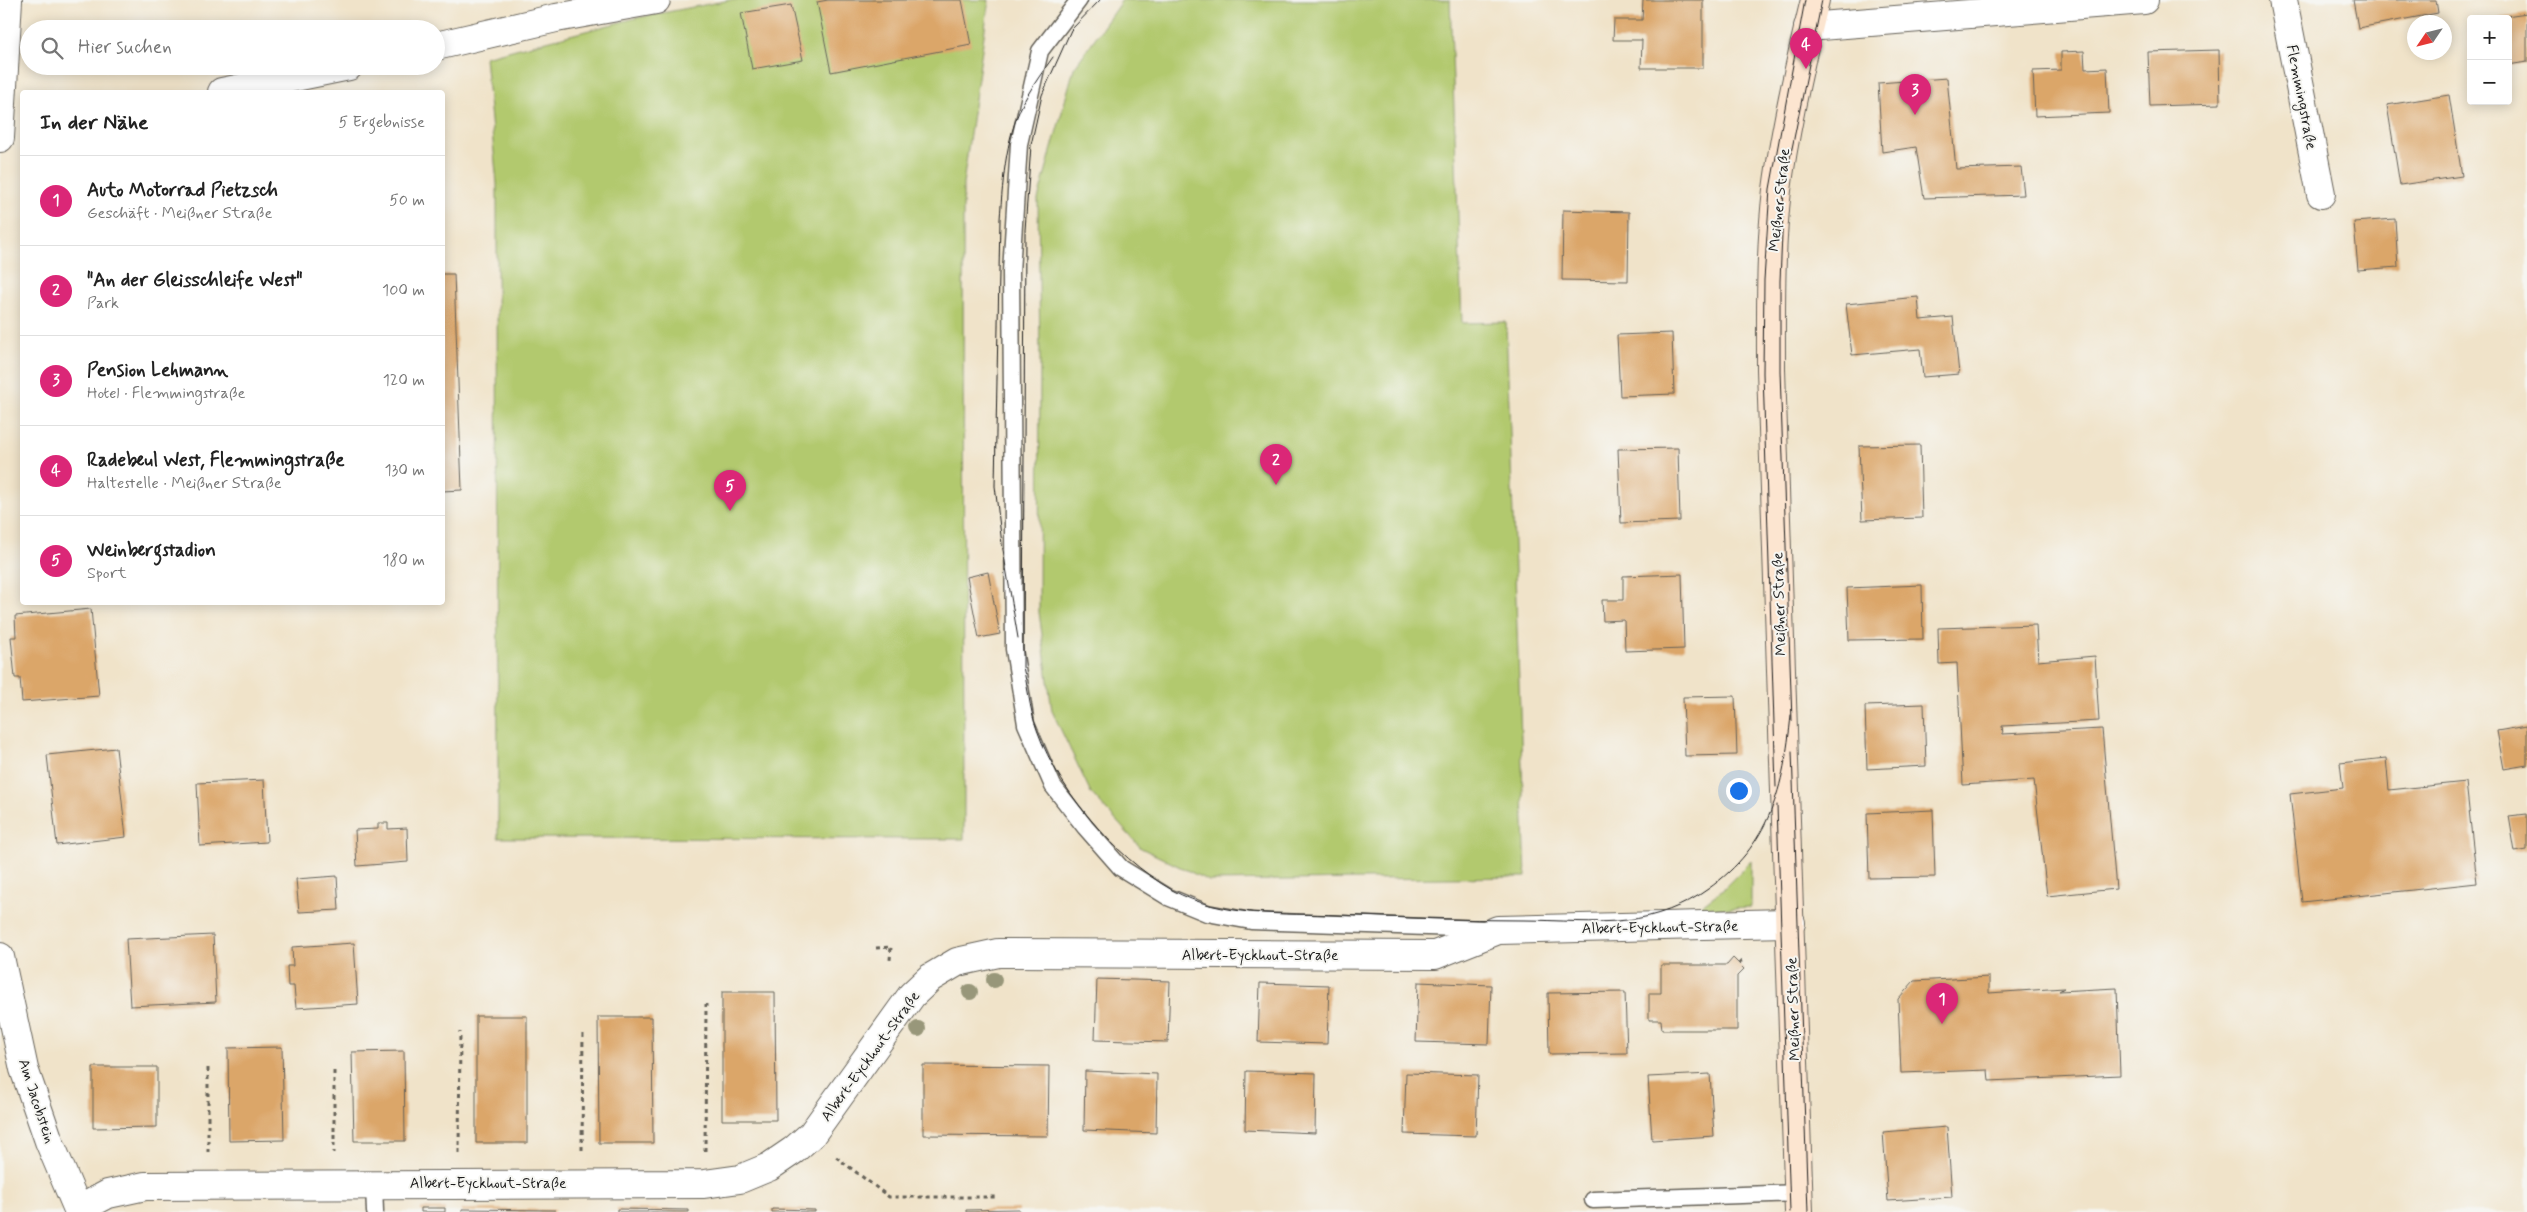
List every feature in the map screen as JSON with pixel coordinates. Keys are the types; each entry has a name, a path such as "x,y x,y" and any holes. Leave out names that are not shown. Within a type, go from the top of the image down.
{"main road":[{"name":"Meißner Straße","path":"1799,1202 1772,379 1772,281 1777,191 1808,27 1815,0"}],"street":[{"path":"8,0 8,131"},
{"path":"445,44 556,18 656,0"},
{"path":"1808,27 2144,0"},
{"name":"Flemmingstraße","path":"2283,0 2320,194"},
{"path":"232,90 305,75"},
{"name":"Albert-Eyckhout-Straße","path":"78,1211 108,1194 145,1186 459,1183 704,1184 740,1179 770,1167 812,1134 886,1029 912,995 930,978 957,962 990,954 1435,955 1498,930 1790,923"},
{"name":"Am Jacobstein","path":"0,957 24,1069 48,1140 78,1211"}],"lane":[{"path":"1079,0 1040,51 1019,144 1011,272 1014,649 1026,724 1053,786 1085,827 1122,868 1168,897 1207,913 1250,921 1498,930"},
{"path":"374,1184 375,1212"},
{"path":"1593,1200 1799,1202"}],"path":[{"path":"876,948 890,948 890,960"},
{"path":"704,1184 706,1004"},
{"path":"582,1183 583,1030"},
{"path":"459,1183 460,1032"},
{"path":"208,1068 209,1185"},
{"path":"334,1071 334,1184"},
{"path":"829,1151 890,1197 997,1198"}],"green space":[{"path":"730,0 989,0 963,184 964,839 498,838 497,184 485,57 636,18"},
{"path":"1122,0 1450,0 1462,323 1506,322 1526,877 1209,881 1141,848 1091,793 1052,711 1039,612 1040,358 1038,199 1074,68"},
{"path":"1751,861 1751,907 1695,910 1722,890"}],"building":[{"path":"828,0 962,0 971,45 831,72 817,2"},
{"path":"1643,0 1703,0 1703,68 1641,68 1642,40 1613,40 1614,20 1642,20"},
{"path":"2353,0 2436,0 2438,13 2407,15 2407,19 2358,28"},
{"path":"791,5 803,60 752,69 741,13"},
{"path":"2527,13 2527,62 2512,64 2512,60 2512,15"},
{"path":"2219,50 2220,104 2150,106 2148,52"},
{"path":"2084,51 2085,69 2107,68 2109,113 2035,116 2033,71 2061,70 2061,52"},
{"path":"1947,78 1956,169 2021,167 2024,195 1924,198 1916,147 1882,152 1878,83"},
{"path":"2449,95 2462,176 2400,185 2387,105"},
{"path":"1563,210 1629,212 1628,281 1562,280"},
{"path":"2395,219 2398,267 2358,270 2354,222"},
{"path":"445,274 454,274 462,490 445,491"},
{"path":"1918,297 1920,320 1953,317 1959,374 1923,377 1920,349 1852,355 1846,304"},
{"path":"1672,333 1674,394 1620,396 1617,335"},
{"path":"1920,445 1922,518 1862,520 1859,446"},
{"path":"1678,448 1680,521 1621,523 1618,449"},
{"path":"988,572 1000,634 979,638 967,577"},
{"path":"1682,574 1684,649 1625,651 1624,620 1603,621 1602,600 1623,600 1623,576"},
{"path":"1922,585 1923,639 1849,640 1847,588"},
{"path":"91,609 99,696 22,702 20,678 15,678 11,637 16,637 15,616"},
{"path":"2036,625 2038,661 2095,656 2099,721 2002,726 2003,734 2102,729 2116,889 2047,896 2034,780 1963,785 1957,663 1939,664 1938,628"},
{"path":"1735,696 1737,755 1685,756 1683,697"},
{"path":"1924,704 1926,766 1867,769 1865,706"},
{"path":"2527,726 2527,765 2504,769 2497,731"},
{"path":"116,748 126,837 57,845 47,755"},
{"path":"2386,758 2389,790 2466,782 2477,883 2302,902 2290,794 2343,788 2340,763"},
{"path":"264,780 267,842 200,846 197,783"},
{"path":"1933,810 1935,877 1869,878 1867,813"},
{"path":"2527,814 2527,850 2515,852 2509,816"},
{"path":"378,823 388,823 388,829 407,828 408,862 357,866 355,830 378,829"},
{"path":"337,876 339,910 299,912 296,879"},
{"path":"213,935 216,1002 130,1006 126,939"},
{"path":"354,943 358,1004 296,1008 294,986 288,986 287,966 293,966 292,947"},
{"path":"1733,958 1744,969 1737,976 1737,1030 1662,1030 1661,1020 1649,1020 1649,993 1661,993 1661,965 1727,965"},
{"path":"1989,977 1989,993 2064,988 2059,991 2117,988 2120,1075 1989,1081 1988,1070 1901,1073 1898,999 1914,981"},
{"path":"1097,979 1170,981 1168,1042 1095,1040"},
{"path":"1418,982 1491,985 1489,1044 1416,1042"},
{"path":"1260,983 1329,985 1327,1044 1258,1042"},
{"path":"722,992 775,992 776,1120 722,1120"},
{"path":"1625,992 1627,1053 1549,1054 1548,993"},
{"path":"476,1016 527,1016 527,1143 476,1143"},
{"path":"598,1017 652,1017 653,1143 599,1143"},
{"path":"282,1047 284,1140 229,1141 228,1048"},
{"path":"404,1051 405,1141 354,1141 352,1052"},
{"path":"923,1065 1049,1066 1048,1136 923,1135"},
{"path":"93,1067 157,1067 157,1127 93,1128"},
{"path":"1085,1071 1157,1074 1156,1133 1084,1130"},
{"path":"1246,1071 1316,1073 1315,1133 1245,1130"},
{"path":"1406,1073 1478,1075 1476,1136 1404,1134"},
{"path":"1710,1074 1714,1136 1652,1140 1648,1077"},
{"path":"1947,1127 1952,1197 1888,1201 1883,1132"},
{"path":"421,1208 445,1208 445,1212 421,1212"},
{"path":"462,1209 555,1210 555,1212 462,1212"},
{"path":"617,1209 689,1210 689,1212 617,1212"},
{"path":"772,1209 815,1210 815,1212 772,1212"},
{"path":"1019,1209 1019,1212 966,1212 966,1210"}],"tram line":[{"path":"1100,0 1071,30 1042,95 1031,145 1025,230 1023,667 1033,717 1054,767 1070,792 1107,838 1150,876 1172,890 1191,899 1232,910 1275,914 1408,918 1589,922 1638,919 1669,910 1690,901 1729,872 1746,854 1760,834 1778,791 1784,767 1791,715"},
{"path":"1776,787 1763,373 1764,280 1770,189 1805,0"},
{"path":"1792,721 1780,371 1780,281 1784,188 1822,0"},
{"path":"1018,638 1002,544 995,486 1000,219 1007,155 1014,124 1027,96 1053,57"},
{"path":"1792,751 1808,1212"},
{"path":"1777,805 1790,1212"}],"place":[{"name":"Radebeul West, Flemmingstraße","path":"1806,69"},
{"name":"Pension Lehmann","path":"1915,115"},
{"name":"\"An der Gleisschleife West\"","path":"1276,485"},
{"name":"Weinbergstadion","path":"730,511"},
{"name":"Auto Motorrad Pietzsch","path":"1942,1024"}]}
